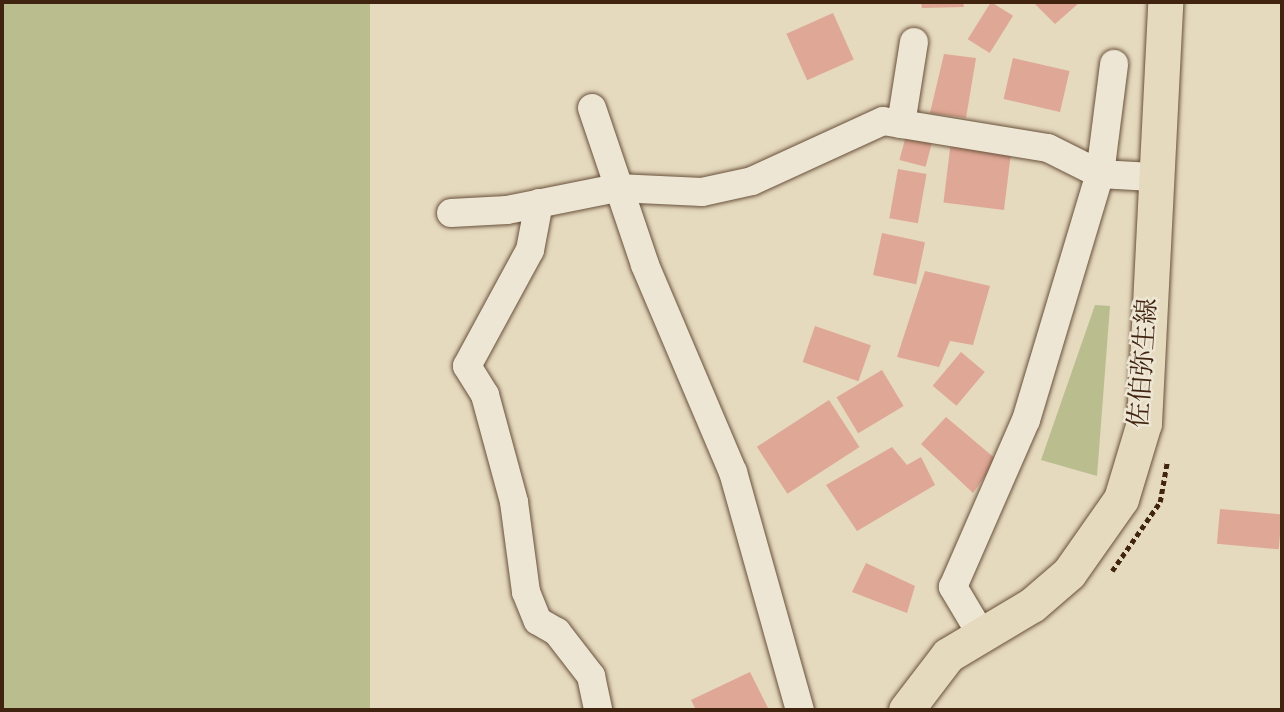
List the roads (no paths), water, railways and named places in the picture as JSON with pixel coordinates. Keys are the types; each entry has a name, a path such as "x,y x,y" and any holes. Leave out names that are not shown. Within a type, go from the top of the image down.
{"main road":[{"name":"佐伯弥生線","path":"906,710 948,655 1032,605 1069,573 1121,499 1144,423 1152,177 1165,2"}],"street":[{"path":"901,124 914,42"},
{"path":"981,634 953,587 1026,420 1100,174 1114,64"},
{"path":"592,108 617,188 733,472 800,710"},
{"path":"451,213 539,204 617,188 715,189 752,181 883,121 1048,148 1100,174 1152,177"},
{"path":"539,204 530,250 467,366 485,395 514,502 526,592 538,621 557,632 591,676 598,710"}]}
